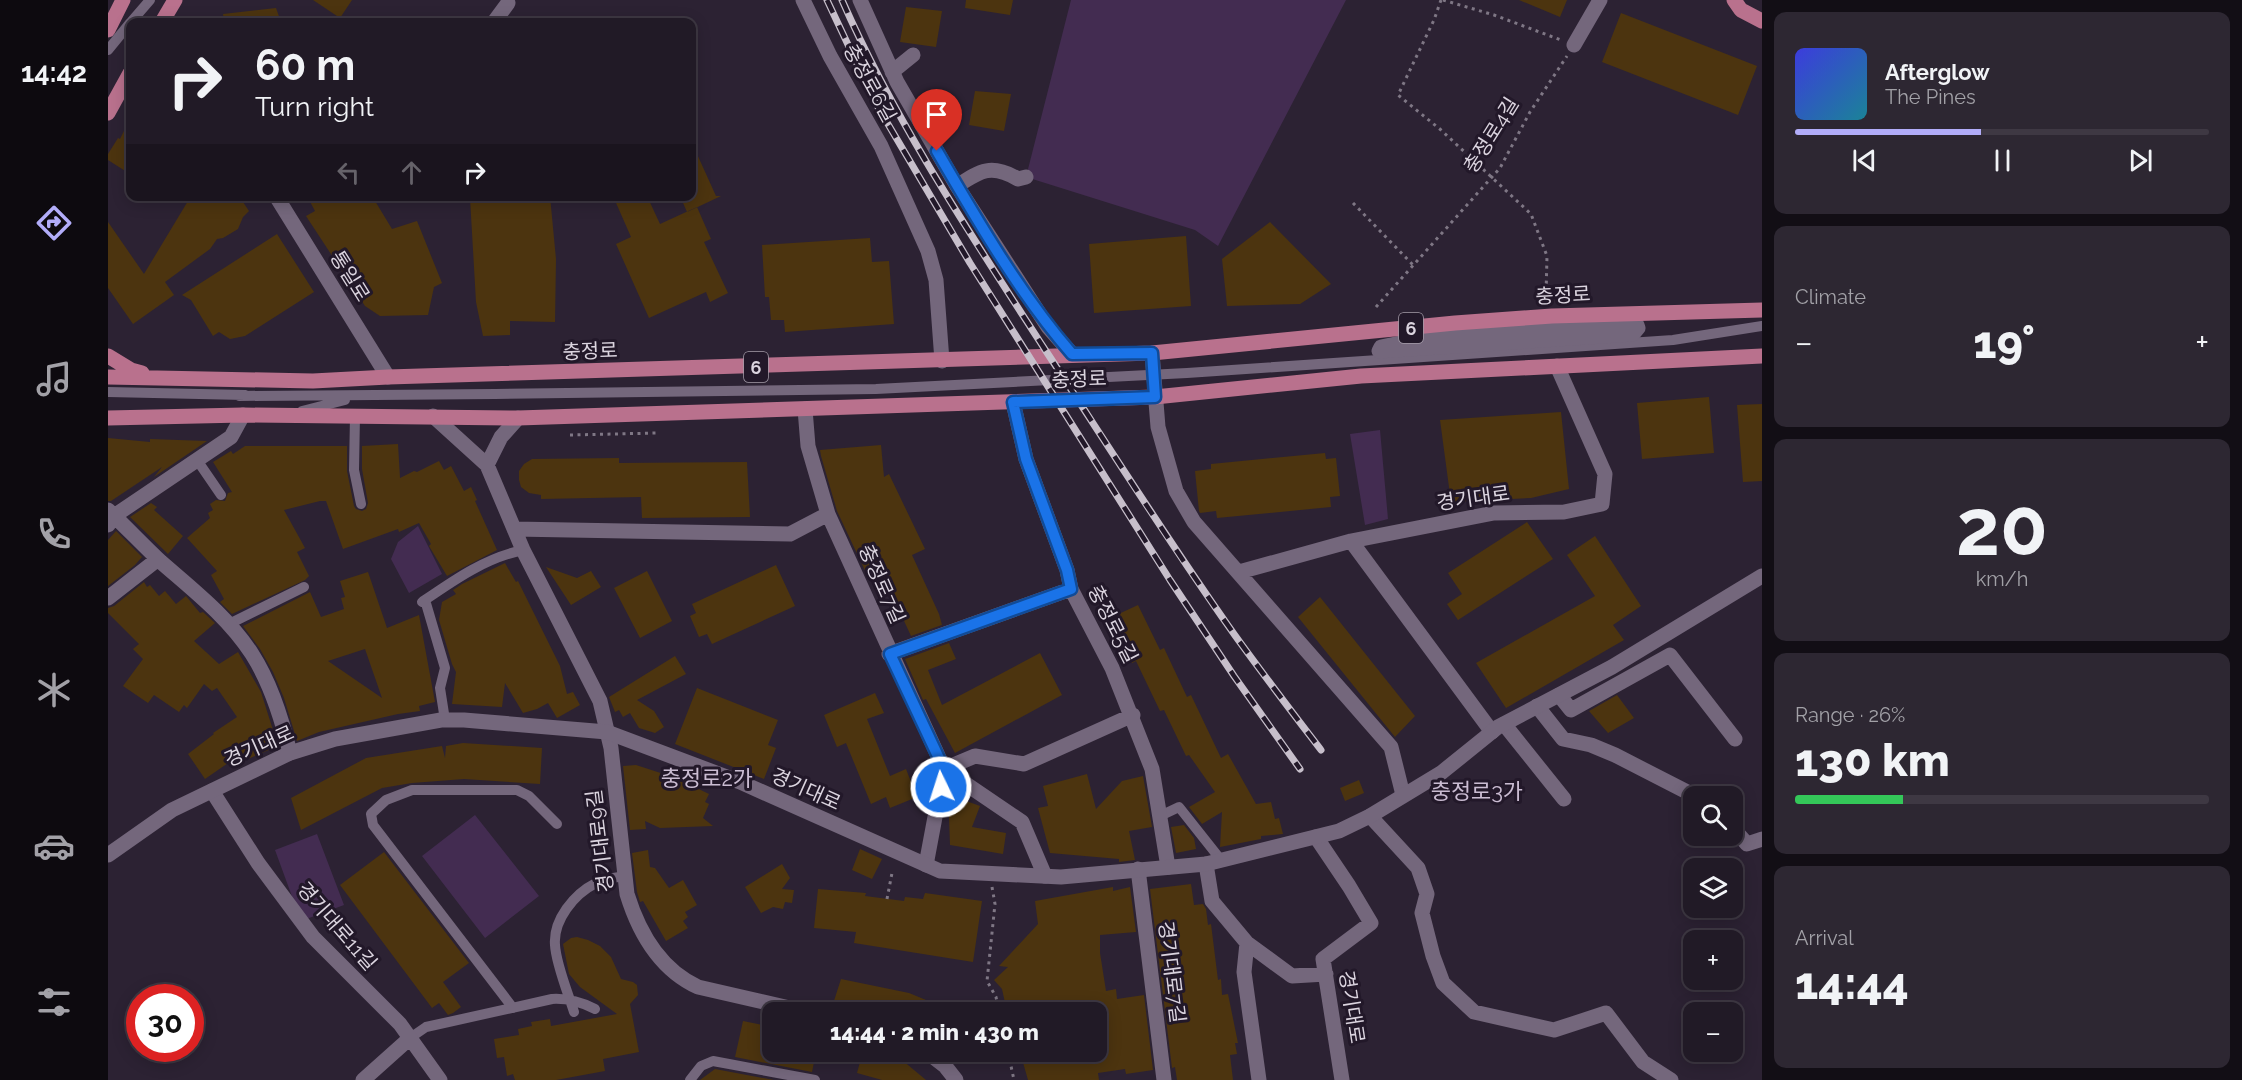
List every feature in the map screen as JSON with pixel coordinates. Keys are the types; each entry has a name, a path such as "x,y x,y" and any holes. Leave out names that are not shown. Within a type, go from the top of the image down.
{"main road":[{"path":"108,30 123,0"},
{"path":"164,18 175,0"},
{"path":"1734,0 1741,10 1762,21"},
{"path":"108,113 126,80"},
{"name":"충정로","path":"108,377 313,381 1152,353 1455,323 1552,316 1762,310"},
{"path":"108,356 131,370 157,378"},
{"name":"충정로","path":"108,418 287,415 518,418 1032,402 1155,397 1361,376 1762,356"}],"street":[{"name":"충정로6길","path":"802,0 830,56 881,146 928,251 936,280 942,361"},
{"name":"충정로","path":"860,0 892,72 957,186 1066,355"},
{"path":"1574,45 1600,0"},
{"path":"497,18 508,3"},
{"path":"892,72 913,55"},
{"path":"957,186 981,171 1006,172 1018,179 1026,177"},
{"name":"통일로","path":"279,201 388,377"},
{"path":"1634,324 1638,328 1633,334 1380,351 1381,347 1434,336 1634,324"},
{"path":"1152,353 1158,427 1176,491 1194,522 1391,747 1403,795"},
{"name":"경기대로","path":"1239,572 1351,541 1494,513 1564,512 1602,504 1605,474 1557,366"},
{"name":"충정로5길","path":"1013,402 1026,459 1067,570 1071,589 1112,668 1133,716 1152,769 1168,867"},
{"name":"충정로7길","path":"805,409 808,446 828,514 944,769"},
{"path":"243,415 231,437 110,517 229,624 258,665 284,728 290,753"},
{"path":"433,416 487,465 507,429 518,418"},
{"name":"경기대로9길","path":"487,465 523,550 600,701 611,748 623,876 639,928 657,955 684,980 698,987 763,1002"},
{"path":"514,529 790,534 828,514"},
{"path":"1351,541 1498,728 1564,800"},
{"path":"108,598 158,559"},
{"name":"경기대로","path":"108,855 172,810 290,753 334,739 445,720 464,720 607,732 740,782 940,871 1061,878 1206,864 1339,831 1370,816 1441,773 1498,728 1612,667 1762,576"},
{"path":"890,654 1071,589"},
{"path":"1559,695 1571,710 1670,655 1735,740"},
{"path":"1537,706 1563,739 1591,745 1683,790"},
{"path":"944,769 975,756 1024,764 1133,716"},
{"path":"926,865 944,769"},
{"path":"944,769 1022,822 1045,876"},
{"name":"경기대로11길","path":"213,790 258,863 313,937 400,1024 440,1080"},
{"path":"1370,816 1418,868 1427,894 1422,913 1432,956 1443,983 1474,1011 1554,1030 1606,1013 1643,1062 1671,1080"},
{"name":"경기대로","path":"1316,837 1371,923 1323,959 1342,1080"},
{"path":"1743,839 1748,844 1762,839"},
{"path":"1206,864 1212,901 1247,944 1292,976 1326,974"},
{"name":"경기대로7길","path":"1138,869 1164,1080"},
{"path":"1247,944 1244,972 1259,1080"},
{"path":"363,1080 410,1038"},
{"path":"940,1062 956,1080"}],"lane":[{"path":"135,18 150,0"},
{"path":"108,50 126,29"},
{"path":"108,392 239,396 362,396 864,389 1153,375 1673,340 1762,326"},
{"path":"239,396 313,381"},
{"path":"287,415 362,396"},
{"path":"355,416 354,470 361,504"},
{"path":"197,460 221,495"},
{"path":"445,720 440,688 445,668 423,601 478,566 523,550"},
{"path":"229,624 304,587"},
{"path":"513,1008 373,825 371,814 386,800 412,790 517,790 529,796 557,824"},
{"path":"1160,816 1179,807 1221,860"},
{"path":"574,1012 555,945 559,920 565,909 590,887 596,883 623,876"},
{"path":"410,1038 426,1026 552,999 570,999 595,1009"},
{"path":"690,1080 701,1066 713,1061 815,1080"}],"path":[{"path":"1546,296 1547,256 1531,214 1442,130 1398,95 1442,0 1494,15 1574,45"},
{"name":"충정로4길","path":"1376,307 1500,168 1530,112 1574,45"},
{"path":"1353,203 1413,265"},
{"path":"570,435 657,433"},
{"path":"887,899 892,873"},
{"path":"990,873 995,904 987,981 997,1002"},
{"path":"1010,1062 1014,1080"}],"shaded area":[{"path":"1071,0 1346,0 1218,246 1195,230 1026,177"},
{"path":"1380,430 1388,519 1365,525 1350,434"},
{"path":"418,526 442,574 409,593 391,559 398,542"},
{"path":"475,815 539,896 485,938 422,856"},
{"path":"317,834 344,905 301,921 275,850"}],"building":[{"path":"313,0 352,0 340,18"},
{"path":"966,0 1013,0 1010,15 965,8"},
{"path":"1519,0 1567,0 1560,17"},
{"path":"906,7 942,11 936,47 900,42"},
{"path":"276,8 280,18 224,18 223,14"},
{"path":"1621,13 1757,66 1738,115 1602,62"},
{"path":"975,91 1011,94 1004,131 969,125"},
{"path":"126,127 126,171 108,160 108,154 118,138 120,139"},
{"path":"696,152 716,196 721,196 687,212 682,201 696,201"},
{"path":"188,201 242,201 249,211 243,217 238,229 217,239 210,249 165,282 174,295 133,324 108,288 108,222 144,274"},
{"path":"310,201 375,201 392,229 417,221 442,283 434,287 428,315 380,316 365,306 306,216 315,211"},
{"path":"470,201 550,201 556,259 555,322 510,321 510,335 483,336 476,302"},
{"path":"615,201 649,201 660,224 697,207 711,239 704,242 728,293 710,302 706,292 649,318 616,244 631,237"},
{"path":"1270,222 1331,284 1300,304 1227,306 1222,259"},
{"path":"277,234 314,292 245,336 230,339 219,332 213,336 191,300 182,295"},
{"path":"1186,236 1191,306 1094,313 1089,244"},
{"path":"870,238 872,262 889,261 894,324 785,332 784,320 771,320 769,297 765,297 762,245"},
{"path":"1709,397 1714,453 1642,459 1637,403"},
{"path":"1762,404 1762,481 1743,482 1737,405"},
{"path":"1561,412 1569,489 1531,498 1451,502 1440,420"},
{"path":"108,438 150,442 150,439 207,441 154,477 162,467 108,501"},
{"path":"398,444 400,478 439,461 444,470 451,466 464,491 471,487 497,550 447,576 429,546 431,544 419,523 399,532 398,529 343,549 326,501 320,501 284,510 305,548 297,552 309,576 305,580 232,614 220,602 224,599 211,575 217,571 187,538 210,518 208,513 213,510 210,504 216,500 225,501 228,493 232,492 213,462 245,446 347,446 347,471 354,506 362,511 366,509 368,503 362,469 362,446"},
{"path":"881,445 884,477 889,474 925,549 912,555 942,625 911,636 888,586 878,590 871,575 868,577 837,511 820,450"},
{"path":"1325,453 1326,459 1336,458 1340,496 1330,497 1331,507 1217,518 1216,511 1200,513 1199,511 1195,471 1211,469 1211,464"},
{"path":"619,458 619,463 747,462 750,517 642,518 641,497 541,499 541,495 529,493 521,487 519,480 519,471 532,459"},
{"path":"151,503 157,507 154,510 183,536 168,554 130,517"},
{"path":"1527,522 1553,559 1458,620 1447,604 1462,594 1448,573"},
{"path":"116,531 142,557 108,586 108,540"},
{"path":"1595,536 1641,606 1613,625 1624,640 1506,708 1476,663 1595,596 1567,555"},
{"path":"505,563 516,582 518,581 560,666 567,694 573,692 580,705 557,718 548,703 523,713 505,683 502,707 452,704 456,672 439,620 442,602 456,594 453,590 462,584"},
{"path":"776,565 795,606 712,644 707,634 699,637 690,616 696,613 692,604"},
{"path":"546,567 577,578 591,571 601,587 571,605"},
{"path":"647,571 672,621 640,638 614,588"},
{"path":"368,572 387,628 419,615 435,702 419,706 420,711 319,732 297,741 284,698 273,672 243,626 310,592 321,617 344,609 341,598 345,597 340,581","holes":["365,649 382,698 328,661"]},
{"path":"144,582 147,587 150,585 159,596 165,591 176,604 186,596 200,613 203,612 215,623 194,641 219,664 238,652 261,692 278,746 234,765 231,761 205,779 188,754 237,717 217,688 212,691 204,684 187,708 184,705 179,712 154,695 148,703 123,686 143,659 133,649 139,644 108,613 108,608 114,606"},
{"path":"1320,597 1415,716 1395,737 1298,617"},
{"path":"1138,605 1160,650 1164,648 1187,697 1191,695 1221,758 1228,754 1256,804 1271,802 1275,819 1279,818 1283,834 1261,836 1261,839 1220,847 1222,812 1202,824 1189,807 1215,792 1189,755 1186,756 1164,710 1160,711 1136,661 1132,663 1110,618"},
{"path":"949,643 956,659 928,670 942,705 1040,653 1062,695 955,753 926,699 923,700 905,659"},
{"path":"675,656 686,674 637,700 654,711 664,727 655,733 639,728 630,713 623,717 619,710 615,712 609,697"},
{"path":"697,688 778,720 768,745 776,748 764,779 675,744"},
{"path":"875,693 884,713 867,719 890,776 906,769 917,797 890,808 886,797 871,804 846,743 837,747 824,715"},
{"path":"1617,695 1634,718 1608,733 1589,711"},
{"path":"463,743 542,748 540,784 464,779 382,788 301,830 291,798 366,758 442,746 445,758 446,746"},
{"path":"636,765 676,778 709,794 705,802 709,804 703,818 713,826 660,828 645,821 646,829 630,830 623,766"},
{"path":"1087,774 1096,809 1122,781 1143,776 1152,827 1129,831 1135,860 1119,862 1119,859 1050,853 1038,808 1048,806 1043,786"},
{"path":"1359,780 1364,793 1345,801 1340,788"},
{"path":"950,792 958,798 980,806 972,827 1006,833 1003,854 950,845 949,817 946,809"},
{"path":"1184,825 1194,838 1196,849 1176,853 1171,827"},
{"path":"860,849 882,859 872,879 852,870"},
{"path":"648,850 650,867 655,868 669,888 683,880 697,905 685,912 688,917 683,921 688,928 666,941 643,901 640,902 637,892 632,853"},
{"path":"384,852 469,963 443,982 461,1007 453,1013 448,1015 439,1003 432,1008 340,885"},
{"path":"782,864 790,878 782,889 794,890 792,903 785,902 783,909 773,907 761,913 745,887"},
{"path":"1191,884 1194,905 1203,904 1206,909 1208,925 1211,924 1218,980 1221,979 1222,995 1228,994 1238,1043 1235,1043 1237,1054 1230,1055 1233,1080 1177,1080 1175,1067 1172,1068 1150,889"},
{"path":"1113,887 1113,891 1130,887 1136,932 1100,935 1100,953 1106,991 1116,989 1117,999 1144,995 1153,1070 1126,1074 1125,1069 1098,1073 1099,1080 1028,1080 1023,1062 1107,1062 1107,1002 1005,1002 1002,989 994,980 1008,967 999,966 1038,924 1035,901"},
{"path":"818,889 866,893 865,896 904,901 905,897 923,899 925,893 982,901 973,962 854,943 856,932 814,928"},
{"path":"577,937 600,946 611,957 621,979 637,985 638,995 630,1004 639,1052 603,1059 605,1071 556,1080 515,1080 513,1074 507,1076 504,1057 497,1058 494,1039 519,1035 518,1029 532,1026 531,1022 550,1019 551,1026 617,1014 580,987 569,974 563,944"},
{"path":"841,979 909,993 926,1000 925,1002 834,1002"},
{"path":"743,1021 762,1025 762,1062 814,1062 812,1072 735,1057"},
{"path":"860,1062 904,1062 926,1080 882,1080 857,1073"},
{"path":"715,1069 774,1080 700,1080"}],"railway":[{"path":"827,0 875,102 970,263 1170,580 1300,769"},
{"path":"842,0 863,46 910,134 989,263 1185,564 1321,750"}],"district":[{"name":"충정로2가","path":"707,778"},
{"name":"충정로3가","path":"1477,791"}],"route":[{"path":"937,151 1048,327 1072,354 1152,353 1155,397 1013,402 1026,459 1067,570 1071,589 890,654 944,769 941,787"}]}
